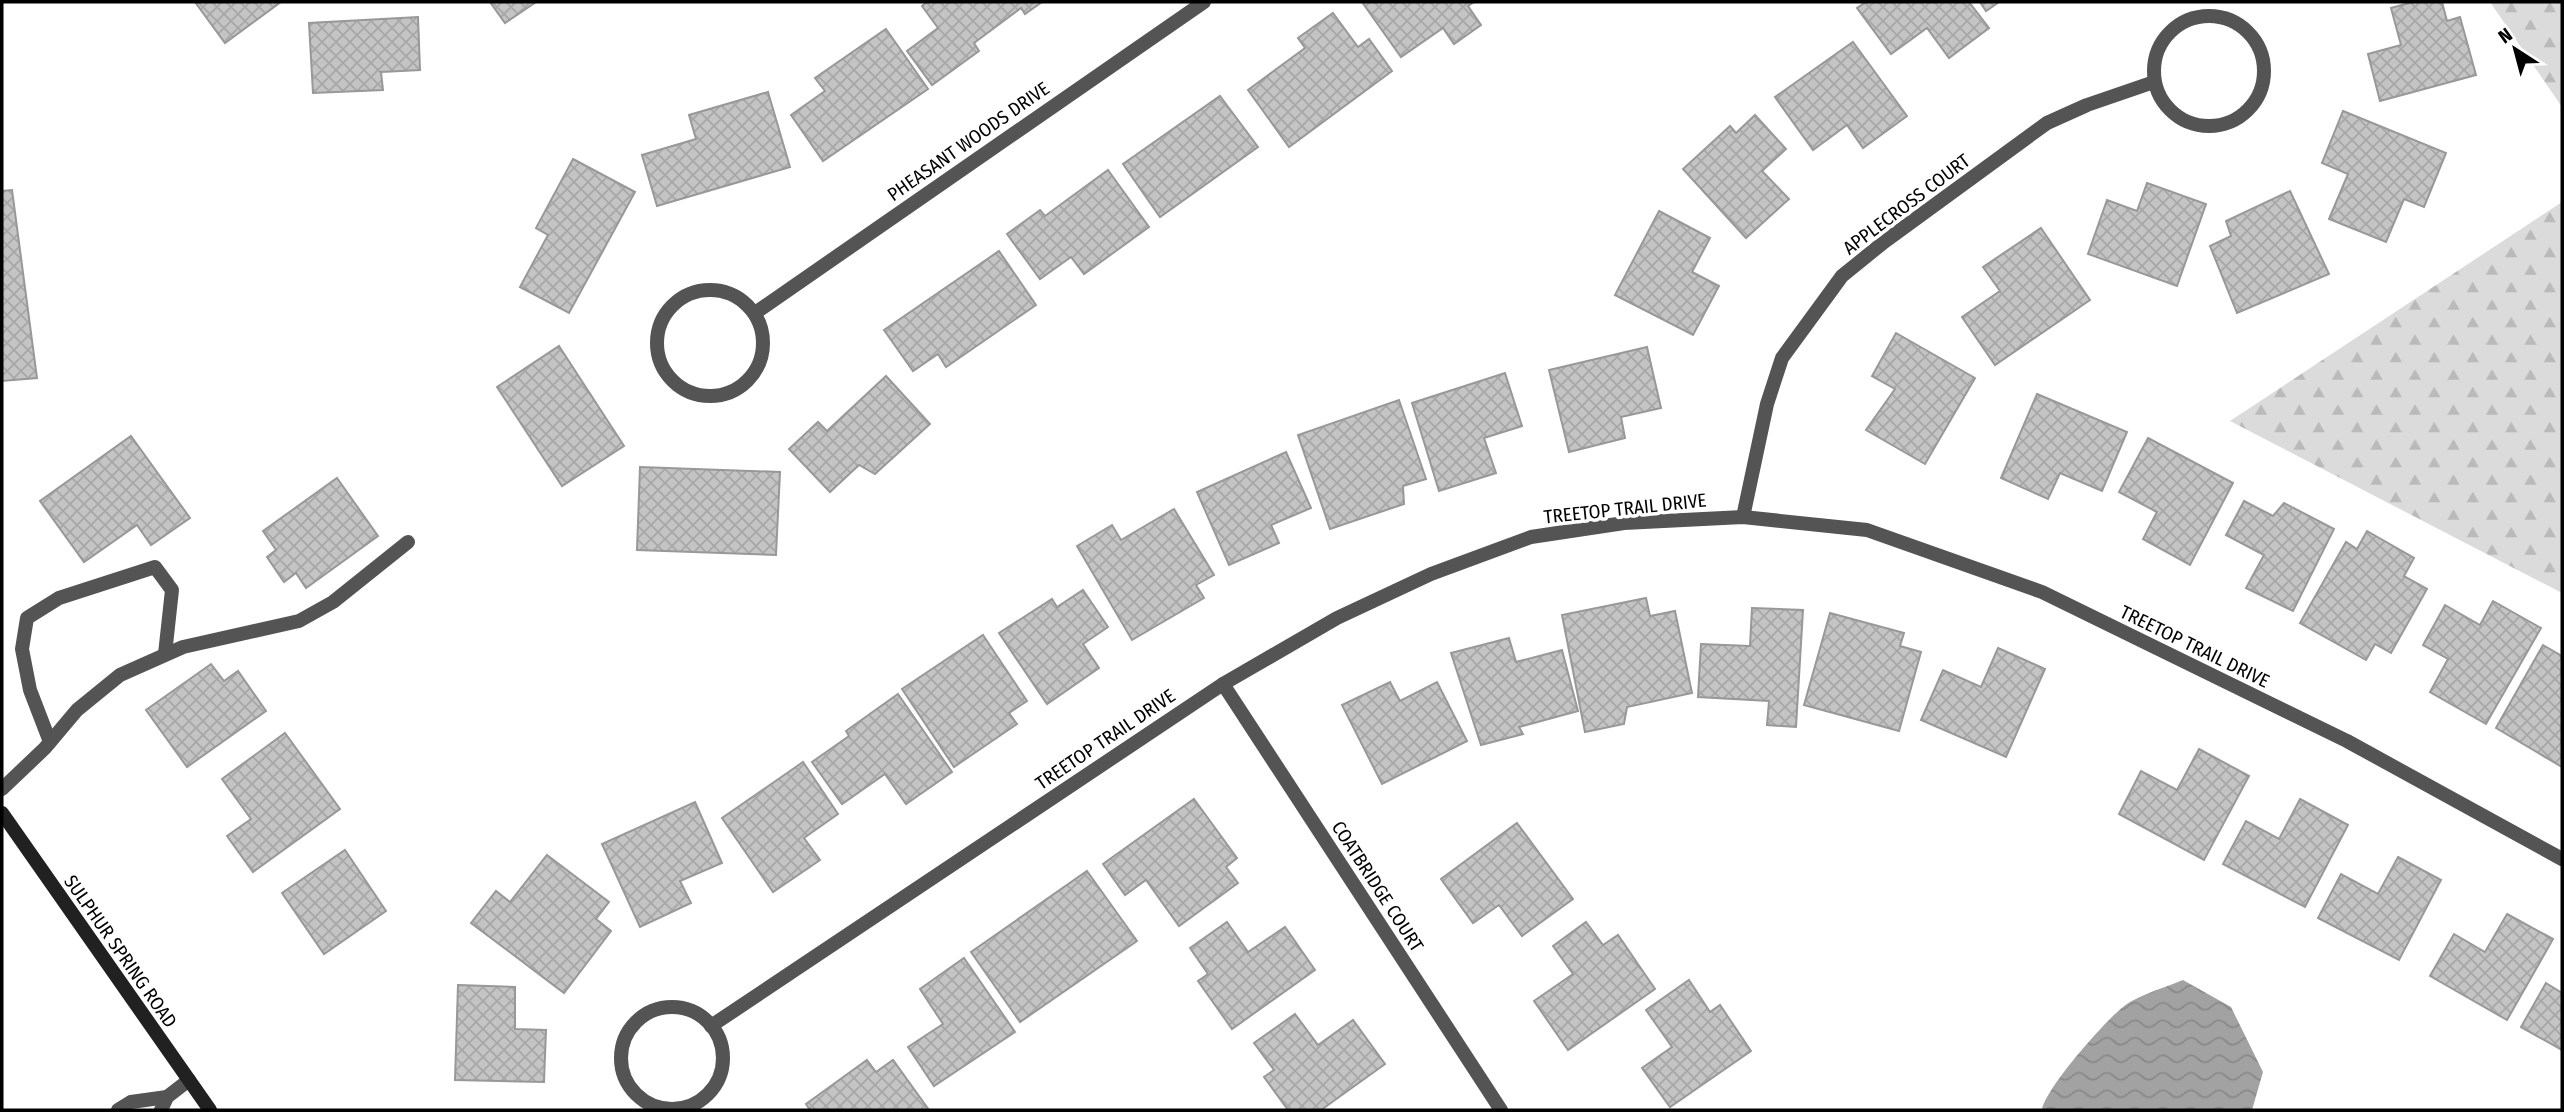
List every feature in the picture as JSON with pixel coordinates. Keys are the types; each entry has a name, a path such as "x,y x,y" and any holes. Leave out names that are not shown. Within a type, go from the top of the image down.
{"main road":[{"name":"SULPHUR SPRING ROAD","path":"2,813 210,1110"}],"street":[{"name":"PHEASANT WOODS DRIVE","path":"755,313 1204,2"},
{"path":"2218,15 2234,20 2249,32 2259,46 2264,63 2263,82 2257,100 2244,114 2227,123 2208,127 2189,123 2173,114 2161,99 2154,82 2153,64 2158,47 2168,32 2183,21 2200,16 2218,15"},
{"name":"APPLECROSS COURT","path":"1742,517 1767,404 1782,358 1842,276 1884,242 2047,123 2087,105 2154,82"},
{"path":"707,289 725,291 742,299 755,313 763,333 764,352 757,369 745,383 718,396 699,395 682,388 668,376 657,349 658,330 666,313 679,299 707,289"},
{"name":"TREETOP TRAIL DRIVE","path":"711,1026 1223,684 1361,607 1431,574 1531,537 1624,523 1742,517 1867,530 2042,592 2347,741 2562,859"},
{"path":"2,789 50,742 77,710 120,675 183,647 299,621 333,602 408,542"},
{"path":"50,742 30,690 22,649 27,618 59,598 155,567 172,590 165,654"},
{"name":"COATBRIDGE COURT","path":"1223,684 1501,1110"},
{"path":"668,1007 699,1015 711,1026 720,1041 723,1058 720,1075 712,1090 698,1101 682,1108 665,1109 649,1104 635,1093 625,1079 621,1063 622,1048 628,1032 639,1020 668,1007"},
{"path":"118,1110 131,1102 164,1104 189,1080"}],"green space":[{"path":"2490,2 2562,2 2562,107"},
{"path":"2562,202 2562,593 2230,421"}],"water":[{"path":"2183,980 2231,1007 2263,1072 2252,1110 2042,1110 2064,1072 2114,1015 2135,999"}],"building":[{"path":"195,2 281,2 225,43"},
{"path":"490,2 536,2 505,23"},
{"path":"927,2 1042,2 1025,14 1021,8 974,43 979,51 932,85 907,51 938,28 922,6"},
{"path":"1362,2 1474,2 1468,6 1481,25 1454,44 1443,28 1401,57"},
{"path":"1866,2 1969,2 1989,28 1949,58 1927,28 1891,54 1857,8"},
{"path":"1980,2 1999,2 1986,11"},
{"path":"2413,2 2442,2 2447,21 2460,17 2476,75 2380,101 2368,54 2401,45 2391,8"},
{"path":"1333,13 1358,47 1369,39 1392,71 1289,147 1248,90 1305,48 1298,38"},
{"path":"418,17 420,70 381,72 383,90 313,93 309,23"},
{"path":"886,29 928,89 823,161 791,115 825,91 815,78"},
{"path":"1853,42 1907,116 1863,148 1847,125 1813,150 1775,97"},
{"path":"768,92 790,167 657,206 642,155 696,139 689,115"},
{"path":"1220,96 1258,147 1160,217 1123,164"},
{"path":"2343,111 2446,153 2424,207 2404,199 2386,242 2329,219 2348,174 2322,163"},
{"path":"1755,115 1786,149 1762,171 1789,199 1746,238 1683,169 1730,126 1736,133"},
{"path":"573,159 635,192 569,313 520,287 548,235 536,228"},
{"path":"1108,170 1149,227 1084,274 1071,257 1040,279 1007,234 1040,210 1045,216"},
{"path":"2147,183 2206,204 2177,286 2088,254 2107,200 2137,211"},
{"path":"12,190 37,378 2,381 2,191"},
{"path":"2290,191 2329,274 2237,313 2210,246 2231,236 2226,221"},
{"path":"1659,211 1710,238 1692,272 1719,286 1693,335 1615,295"},
{"path":"2041,228 2090,300 1995,365 1962,317 2000,291 1983,267"},
{"path":"999,251 1036,305 946,367 938,354 913,371 884,330"},
{"path":"1896,333 1975,378 1925,464 1866,430 1895,389 1872,376"},
{"path":"559,346 624,446 562,486 497,387"},
{"path":"1647,347 1661,408 1621,417 1625,438 1569,452 1549,370"},
{"path":"1505,373 1522,426 1484,438 1496,473 1439,491 1412,403"},
{"path":"886,376 930,424 875,474 859,465 830,492 789,449 818,422 827,431"},
{"path":"2037,394 2127,432 2102,491 2060,473 2048,499 2001,478"},
{"path":"1399,400 1426,479 1403,486 1404,504 1330,529 1298,435"},
{"path":"131,436 190,518 151,545 137,525 84,562 40,501"},
{"path":"2148,438 2233,483 2190,565 2143,539 2157,512 2119,492"},
{"path":"1286,452 1311,508 1271,525 1279,543 1229,565 1197,492"},
{"path":"640,467 780,472 776,555 637,550"},
{"path":"337,478 378,536 306,588 296,573 284,582 267,557 276,550 263,531"},
{"path":"2244,501 2273,516 2284,503 2334,529 2293,611 2246,588 2264,555 2226,535"},
{"path":"1174,509 1214,575 1196,585 1204,598 1132,640 1077,546 1112,525 1121,540"},
{"path":"2367,531 2414,558 2404,576 2427,589 2391,653 2375,644 2366,660 2300,623 2346,542 2357,549"},
{"path":"1083,590 1108,627 1083,644 1099,668 1047,704 999,633 1052,599 1057,607"},
{"path":"1646,598 1650,616 1675,611 1692,693 1627,707 1624,724 1585,732 1562,615"},
{"path":"2493,601 2541,628 2486,724 2430,692 2448,659 2423,645 2445,605 2480,625"},
{"path":"1752,608 1803,610 1796,727 1767,725 1769,701 1698,697 1701,644 1750,646"},
{"path":"1830,613 1904,633 1900,646 1921,652 1899,731 1804,705"},
{"path":"983,635 1027,701 1009,713 1017,724 954,767 902,689"},
{"path":"1509,638 1516,662 1562,650 1578,711 1519,727 1523,734 1481,745 1451,653"},
{"path":"2543,645 2562,656 2562,767 2496,728"},
{"path":"1998,648 2045,669 2006,757 1921,720 1943,670 1981,687"},
{"path":"211,664 224,681 238,671 266,711 187,767 146,710"},
{"path":"1390,682 1400,701 1437,682 1467,741 1382,784 1342,705"},
{"path":"898,694 952,772 906,804 885,774 842,804 812,762 849,736 846,731"},
{"path":"285,733 340,809 253,872 227,836 251,819 222,779"},
{"path":"2199,749 2249,776 2204,860 2119,814 2141,771 2177,790"},
{"path":"803,762 838,814 804,838 820,860 773,892 722,818"},
{"path":"1194,799 1237,858 1226,867 1238,883 1179,926 1146,880 1125,895 1103,864"},
{"path":"2300,799 2348,825 2305,907 2223,864 2246,821 2279,839"},
{"path":"695,802 722,863 680,881 691,903 640,927 602,844"},
{"path":"1517,823 1573,899 1522,936 1499,905 1473,923 1441,879"},
{"path":"345,850 386,911 324,954 282,893"},
{"path":"547,855 609,902 596,919 611,931 564,993 471,923 496,891 510,902"},
{"path":"2398,857 2441,880 2399,960 2318,918 2341,874 2378,894"},
{"path":"1087,871 1137,941 1020,1022 971,952"},
{"path":"2507,914 2553,939 2507,1020 2430,976 2454,934 2485,952"},
{"path":"1227,922 1248,952 1285,927 1315,970 1232,1029 1198,981 1208,974 1190,948"},
{"path":"1586,922 1603,945 1618,935 1655,989 1568,1050 1534,1001 1573,974 1553,946"},
{"path":"964,958 1015,1032 934,1086 908,1047 943,1024 920,989"},
{"path":"1689,980 1710,1012 1720,1005 1751,1051 1670,1107 1642,1068 1672,1047 1646,1010"},
{"path":"2546,983 2562,993 2562,1050 2521,1027"},
{"path":"458,985 515,987 515,1029 546,1030 544,1082 455,1080"},
{"path":"1295,1014 1318,1045 1353,1020 1385,1064 1321,1110 1288,1110 1264,1077 1274,1070 1254,1043"},
{"path":"867,1060 876,1072 893,1060 929,1110 810,1110 806,1104"}]}
